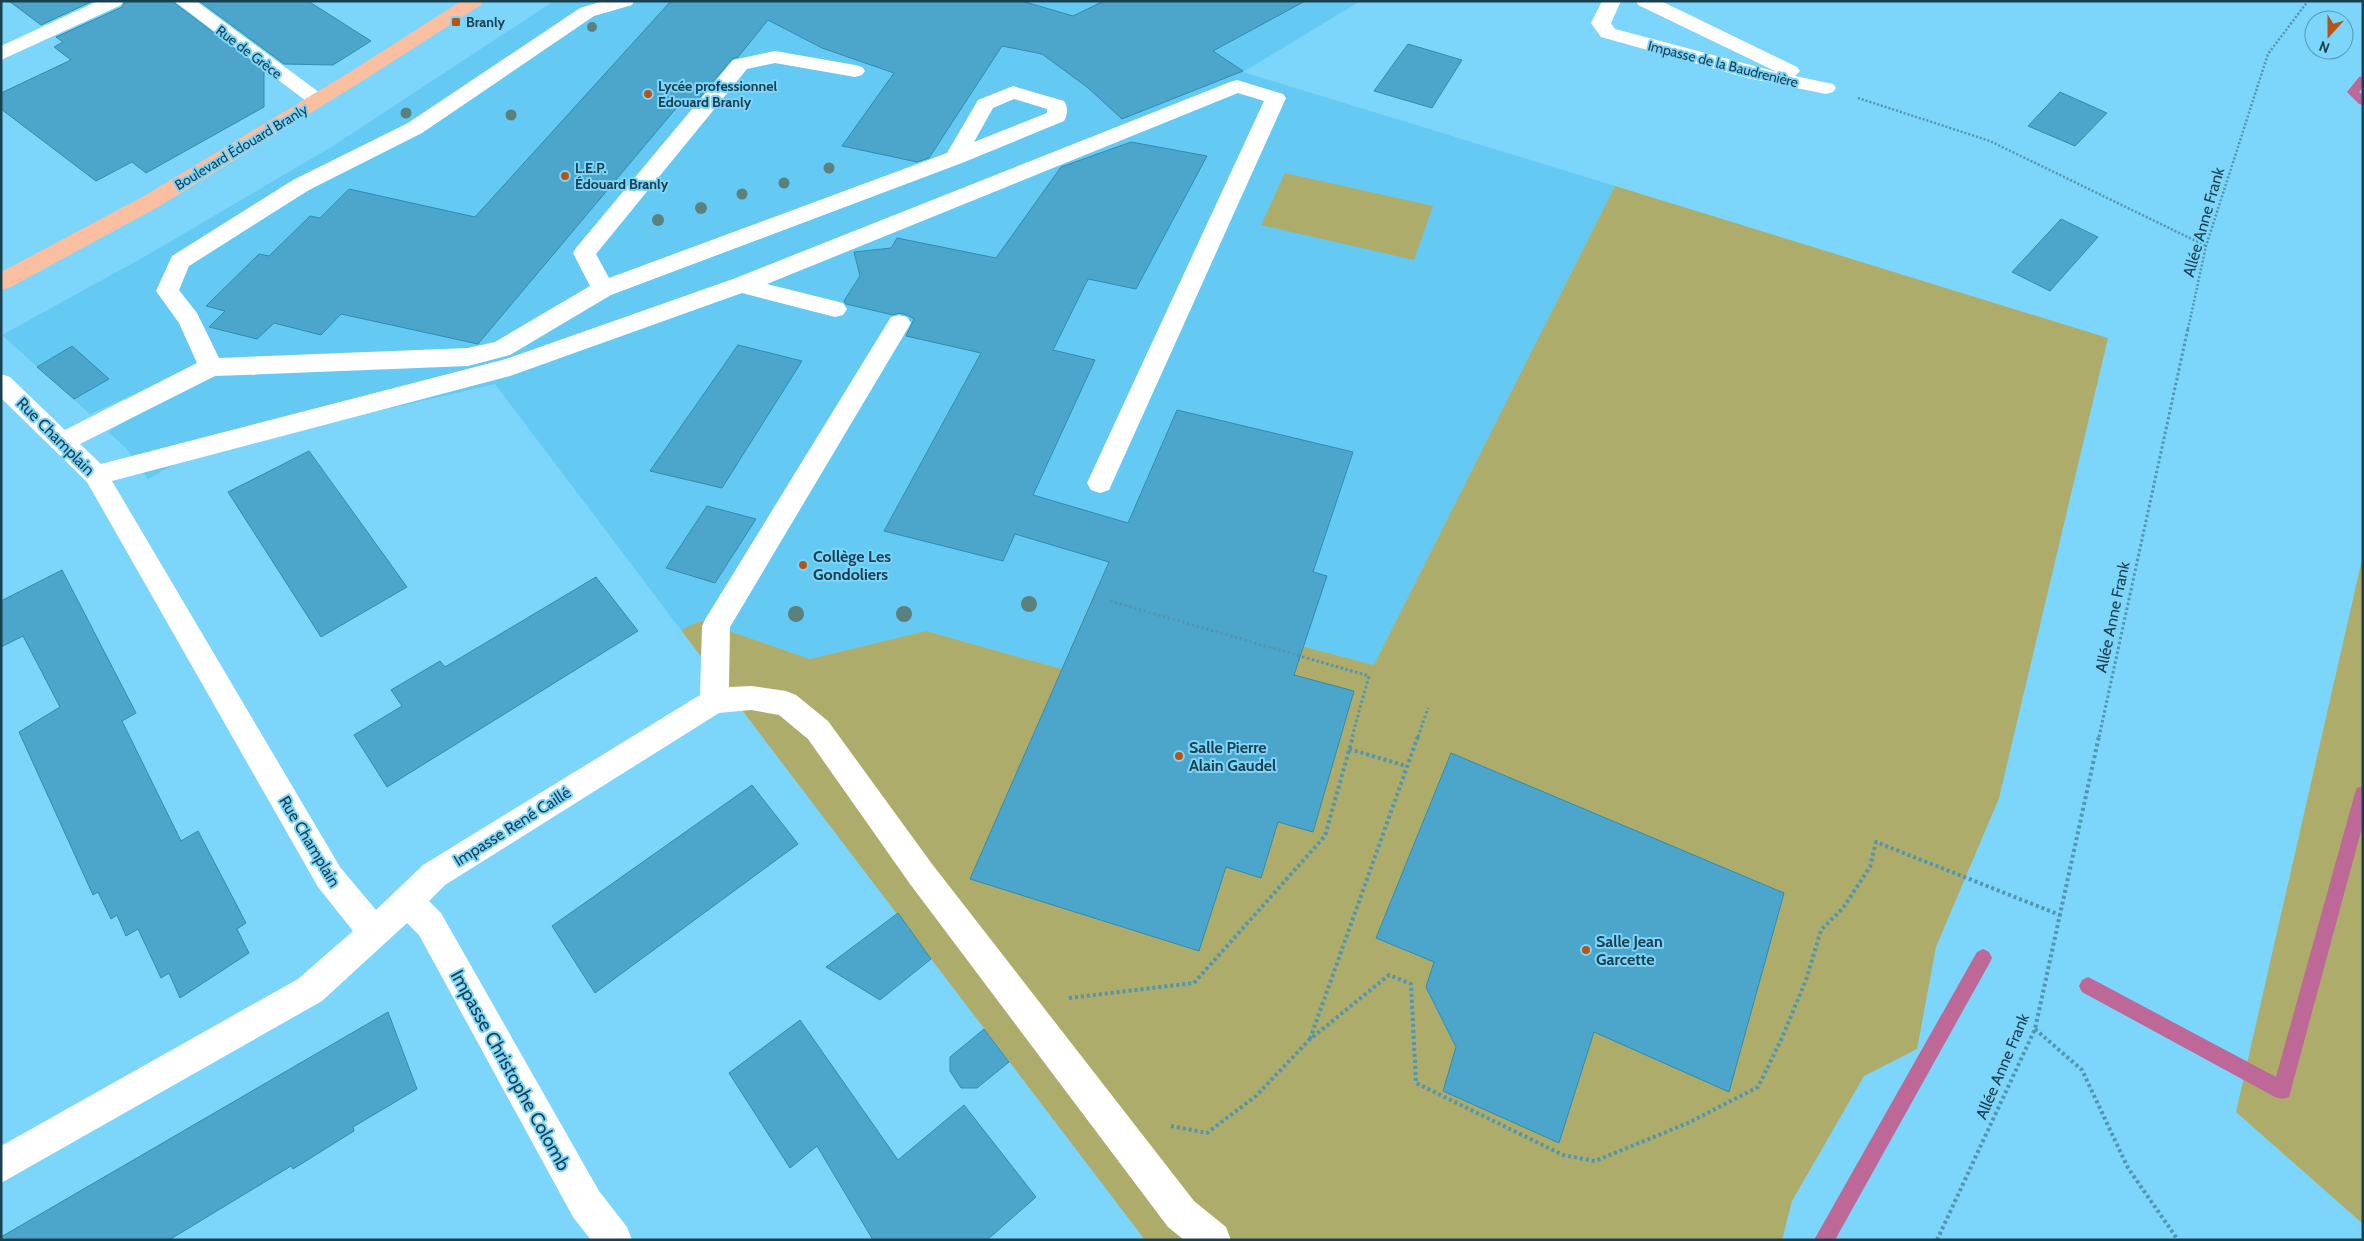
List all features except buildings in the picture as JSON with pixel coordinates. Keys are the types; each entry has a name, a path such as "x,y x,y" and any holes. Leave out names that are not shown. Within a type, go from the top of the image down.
{"main road":[{"name":"Boulevard Édouard Branly","path":"1,282 152,200 317,100 474,1"}],"street":[{"path":"1,54 114,1"},
{"name":"Rue de Grèce","path":"183,1 317,100"},
{"path":"211,367 188,319 168,291 180,260 300,185 415,128 588,12 625,1"},
{"name":"Impasse de la Baudrenière","path":"1612,1 1601,23 1608,33 1754,74 1826,88"},
{"name":"Impasse de la Baudrenière","path":"1646,1 1826,88"},
{"path":"603,290 584,253 740,64 776,58 855,72"},
{"path":"96,474 510,367 741,285 1238,86 1276,98 1100,483"},
{"path":"63,442 211,367 468,357 502,349 603,290 954,158"},
{"path":"741,285 836,309"},
{"path":"899,323 716,626 714,701 751,698 786,704 818,730 921,874 1181,1214 1213,1240"},
{"name":"Rue Champlain","path":"1,383 96,474 329,878 356,912 376,931"},
{"name":"Impasse René Caillé","path":"376,931 434,875 658,734 714,701"},
{"name":"Impasse Christophe Colomb","path":"407,902 430,924 586,1204 614,1240"},
{"path":"1,1166 310,990 376,931"}],"path":[{"name":"Allée Anne Frank","path":"1937,1240 2035,1029 2206,246 2268,54 2308,1"},
{"path":"1826,88 1990,141 2206,246"},
{"path":"1037,1025 1064,998 1194,983 1325,836 1369,676 1110,601"},
{"path":"1309,1040 1428,708"},
{"path":"1349,748 1406,766"},
{"path":"1168,1125 1207,1133 1256,1096 1309,1040 1389,975 1411,984 1416,1083 1563,1155 1595,1161 1688,1123 1758,1087 1781,1040 1806,980 1821,930 1843,908 1870,867 1876,842 2060,915"},
{"path":"2035,1029 2082,1070 2128,1168 2178,1240"}],"shaded area":[{"path":"554,1 1355,1 1357,3 1243,72 1615,186 1374,665 1095,592 1062,669 926,631 810,659 700,621 681,630 495,384 192,454 148,479 126,448 108,432 145,409 140,402 132,395 90,414 2,335 144,257 333,146"},
{"path":"1285,173 1433,206 1414,260 1261,225"},
{"path":"1615,186 2108,338 1999,798 1936,947 1917,1049 1864,1076 1792,1201 1782,1240 1145,1240 681,630 700,621 810,659 926,631 1062,669 1095,592 1374,665"},
{"path":"2363,555 2363,1224 2236,1112"}],"waterway":[{"path":"2363,79 2353,92 2363,102"},
{"path":"2088,986 2282,1090 2363,793"},
{"path":"1824,1240 1983,958"}],"place":[{"name":"Branly","path":"456,22"},
{"name":"Lycée professionnel Edouard Branly","path":"648,94"},
{"name":"L.E.P. Édouard Branly","path":"565,176"},
{"name":"Collège Les Gondoliers","path":"803,565"},
{"name":"Salle Pierre Alain Gaudel","path":"1179,756"},
{"name":"Salle Jean Garcette","path":"1586,950"}]}
